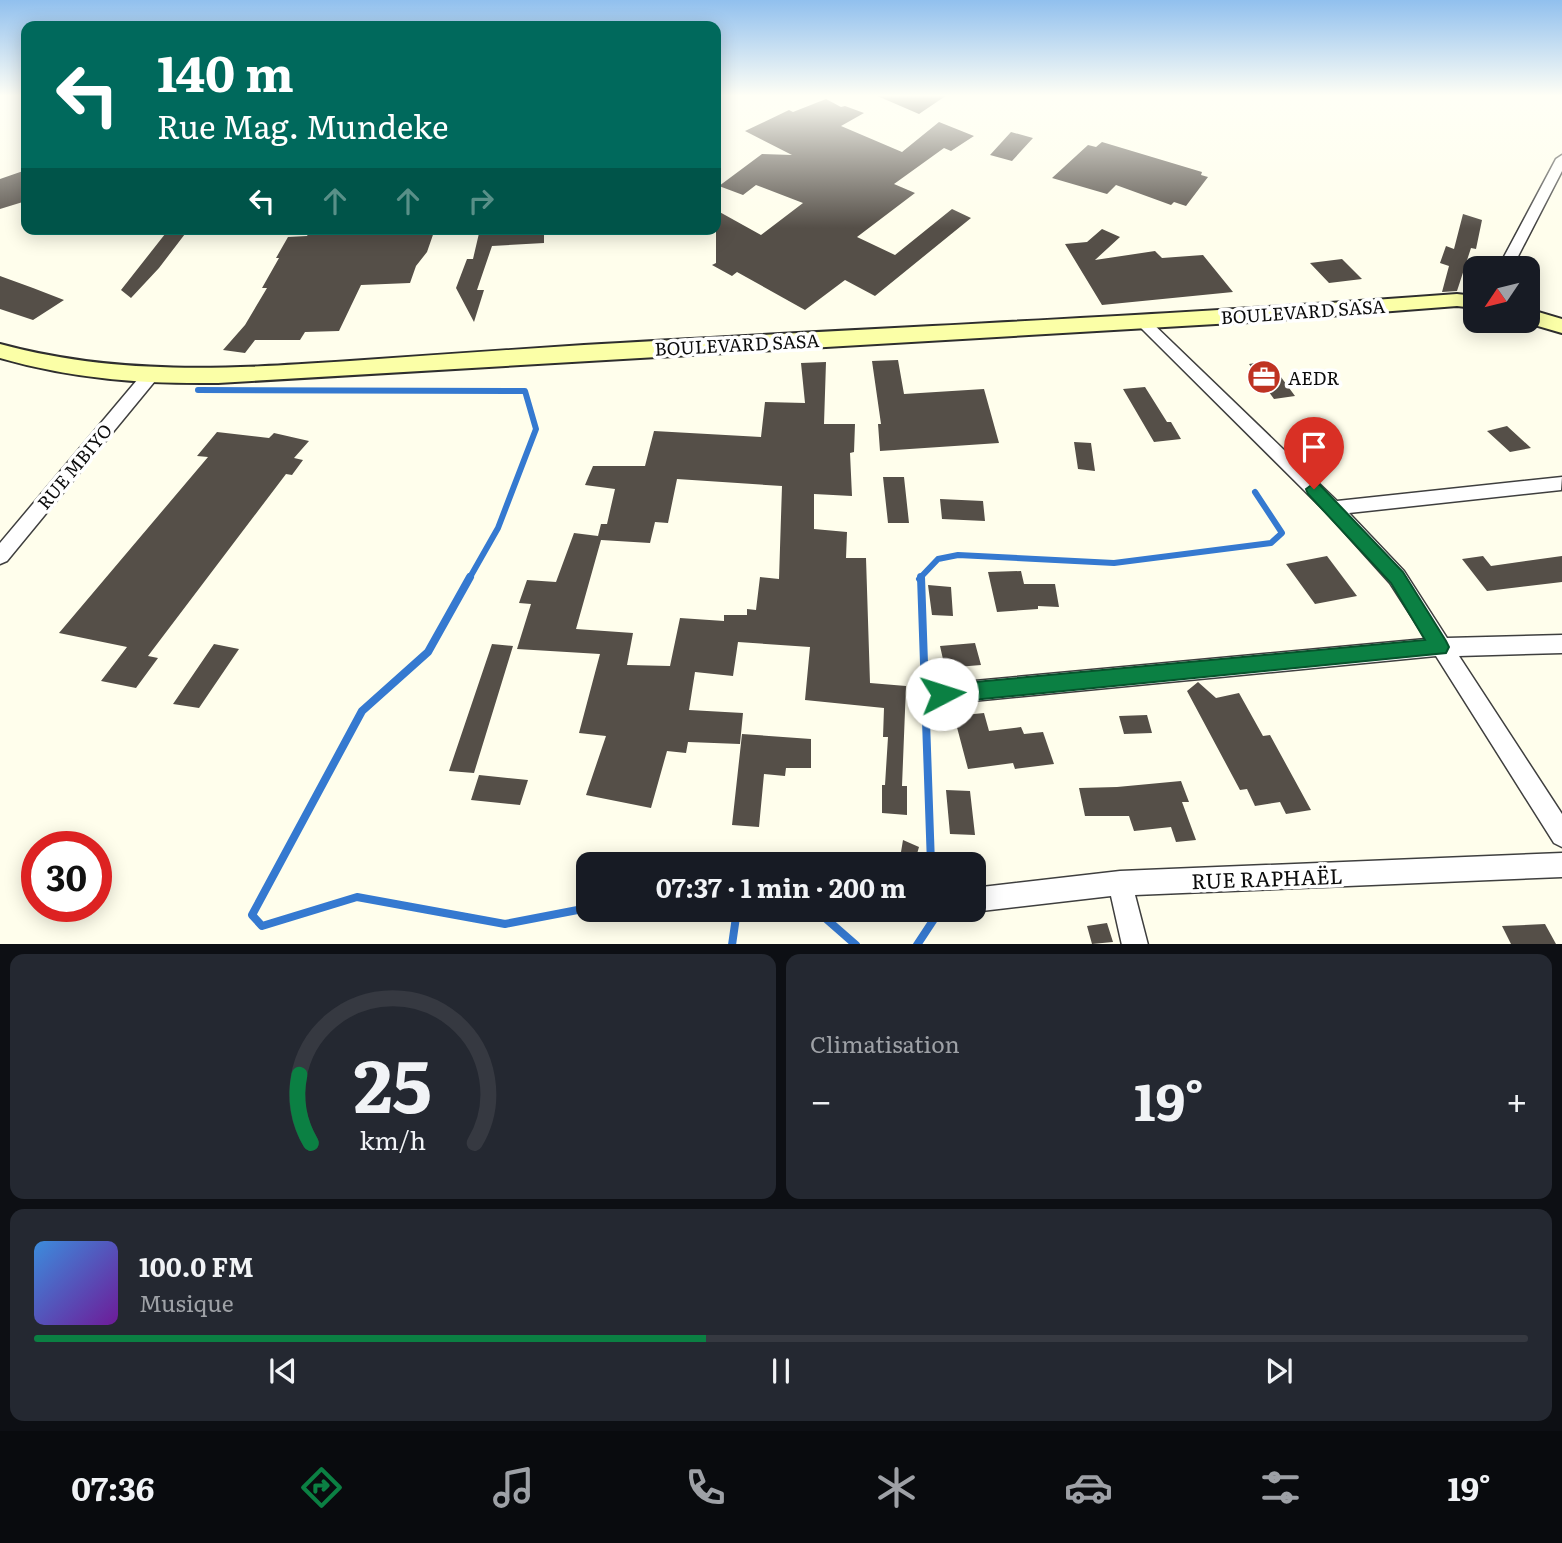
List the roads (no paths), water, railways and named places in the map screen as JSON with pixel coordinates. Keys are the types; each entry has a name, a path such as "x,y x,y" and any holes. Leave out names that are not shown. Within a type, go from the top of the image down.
{"street":[{"path":"1511,256 1562,159"},
{"name":"BOULEVARD SASA","path":"1,353 149,377 295,372 632,349 1143,322 1463,301"},
{"path":"1540,320 1562,326"},
{"path":"1143,322 1333,508 1397,577 1562,835"},
{"name":"RUE MBIYO","path":"0,556 149,377"},
{"path":"1333,508 1561,483"},
{"path":"942,694 1440,647 1562,643"},
{"name":"RUE RAPHAËL","path":"986,898 1120,883 1562,865"},
{"path":"1120,883 1135,944"}],"waterway":[{"path":"198,390 525,391 536,429 498,528 469,579"},
{"path":"919,579 938,559 958,555 1114,563 1271,543 1282,533 1255,492"},
{"path":"470,577 428,652 362,711 252,915 262,926 357,897 505,924 576,910"},
{"path":"921,577 931,852"},
{"path":"732,944 735,922"},
{"path":"830,922 855,944"},
{"path":"918,944 932,922"}],"place":[{"name":"AEDR","path":"1264,377"}]}
